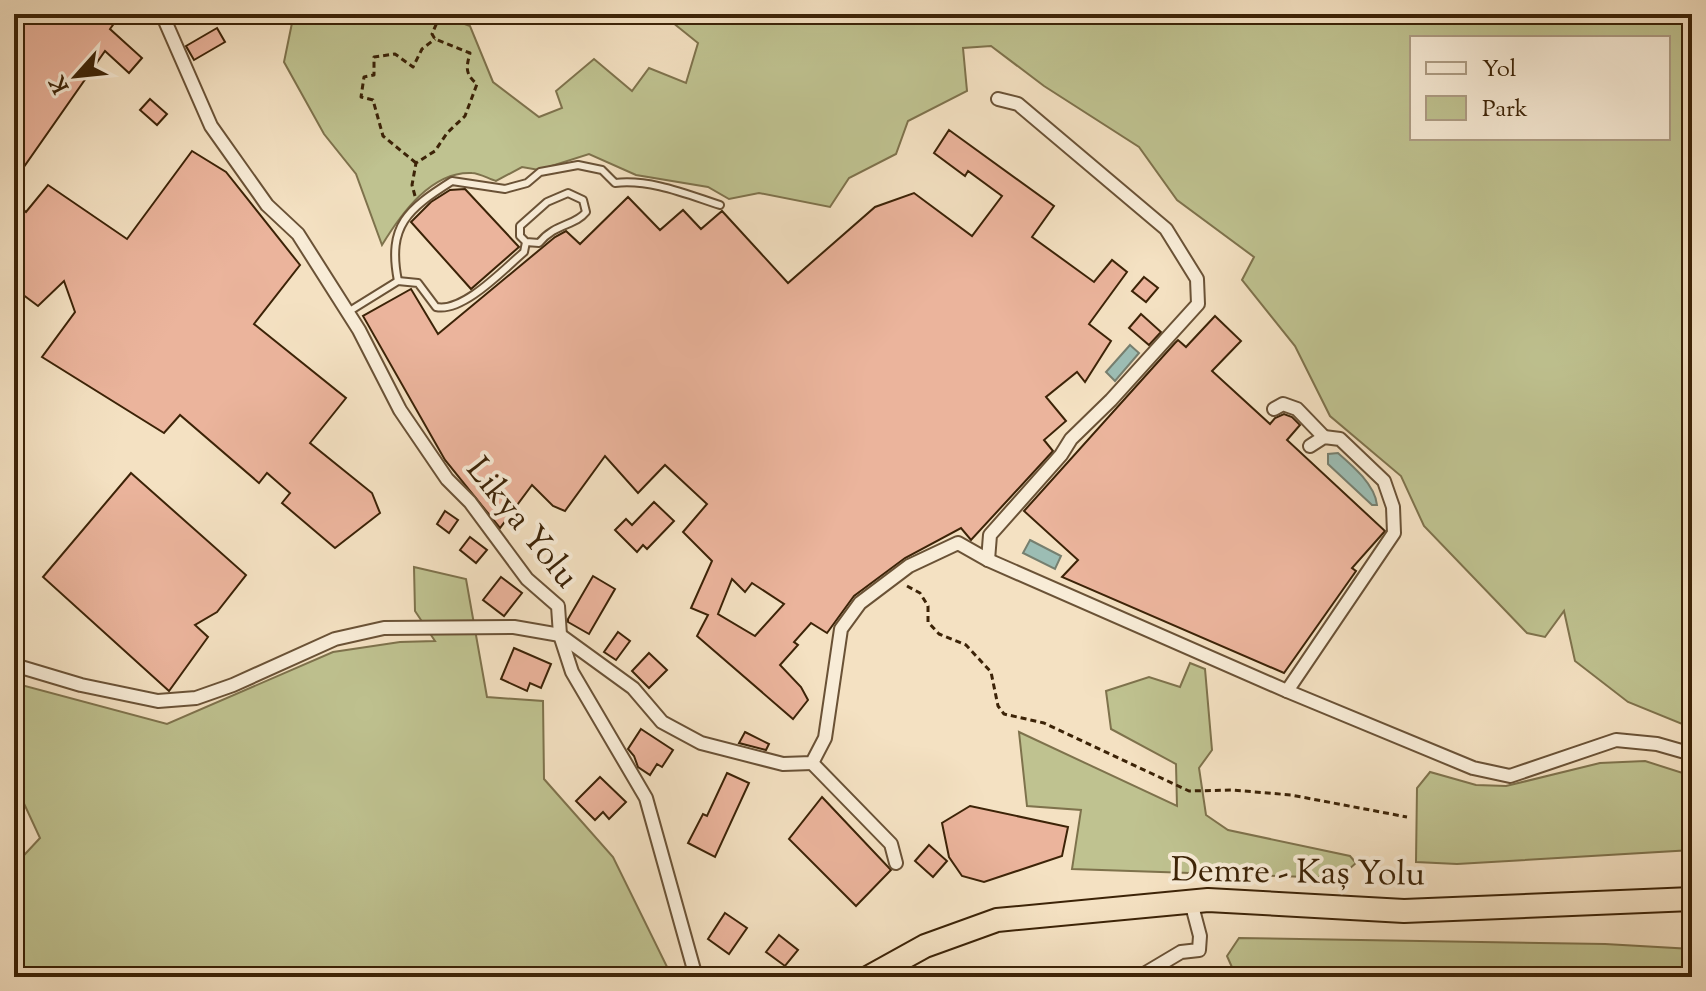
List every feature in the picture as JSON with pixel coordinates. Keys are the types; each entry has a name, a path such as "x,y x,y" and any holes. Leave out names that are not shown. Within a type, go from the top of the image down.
{"highway":[{"name":"Demre - Kaş Yolu","path":"869,977 925,946 997,920 1208,900 1404,911 1692,899"}],"street":[{"name":"Likya Yolu","path":"14,665 81,685 158,701 196,698 233,685 335,639 384,628 514,627 560,635 558,606 527,579 470,502 447,479 400,410 348,312 298,234 267,205 211,126 162,14"},
{"path":"988,560 990,535 1061,455 1071,439 1111,400 1198,304 1197,279 1166,229 1018,104 998,99"},
{"path":"1274,409 1283,404 1297,409 1324,437 1340,439 1384,481 1393,507 1394,533 1287,691"},
{"path":"1310,446 1324,437"},
{"path":"812,763 825,738 841,629 860,603 909,566 958,543 988,560 1287,691 1473,768 1510,776 1616,740 1657,744 1692,754"},
{"path":"560,635 633,688 662,722 701,743 783,764 812,763 891,844 896,863"},
{"path":"560,635 572,672 646,798 696,977"},
{"path":"1139,977 1181,952 1199,950 1200,936 1191,902"}],"lane":[{"path":"398,281 397,240 400,227 417,203 452,181 505,189 527,183 540,172 578,165 602,170 615,183 631,181 668,187 720,205"},
{"path":"568,193 583,200 586,212 581,219 548,232 539,243 526,242 520,236 520,226 547,202 568,193"},
{"path":"348,312 398,281 418,283 436,307 447,309 473,295 524,252 526,242"}],"path":[{"path":"417,203 412,185 416,163 435,151 447,133 465,116 477,84 466,69 470,53 435,39 432,34 438,20"},
{"path":"416,163 383,136 373,100 361,97 364,77 374,75 374,57 395,54 413,67 422,49 435,39"},
{"path":"893,578 920,593 928,606 928,622 939,634 966,645 991,672 998,706 1004,714 1044,723 1189,791 1232,790 1291,795 1407,817"}],"green space":[{"path":"298,14 438,14 470,26 493,82 539,117 562,108 556,91 594,59 632,91 649,68 686,83 698,43 662,14 1692,14 1692,728 1628,702 1575,661 1564,611 1545,637 1527,633 1424,526 1401,476 1330,416 1295,346 1242,280 1254,257 1177,200 1139,147 1044,86 991,46 963,48 967,91 908,121 896,154 849,178 830,207 759,193 729,199 708,187 636,175 589,154 539,170 522,167 496,181 472,173 443,179 408,208 382,245 356,174 324,134 284,62 292,23"},
{"path":"414,567 466,579 487,697 543,701 544,779 613,857 672,977 14,977 14,866 40,838 14,782 14,683 167,724 333,652 400,642 435,641 415,611"},
{"path":"1190,663 1205,669 1212,750 1199,768 1206,815 1228,830 1350,856 1356,863 1339,878 1072,869 1081,810 1027,806 1019,732 1177,806 1176,764 1111,729 1106,691 1149,677 1180,687"},
{"path":"1645,761 1692,776 1692,850 1457,864 1416,862 1417,788 1430,772 1476,785 1506,786 1600,763"},
{"path":"1239,938 1605,944 1692,949 1692,977 1233,977 1235,974 1227,956"}],"water":[{"path":"1130,345 1139,353 1115,381 1106,372"},
{"path":"1338,453 1368,483 1377,505 1372,505 1328,464 1328,454"},
{"path":"1030,540 1061,556 1055,569 1023,553"}],"building":[{"path":"14,14 108,14 115,22 110,29 142,58 129,73 105,51 14,181"},
{"path":"217,28 225,42 194,60 186,46"},
{"path":"150,99 167,114 157,125 140,110"},
{"path":"949,130 1054,206 1032,237 1094,282 1112,260 1127,272 1089,324 1111,341 1085,382 1077,372 1046,397 1066,421 1044,440 1053,451 971,540 961,528 905,558 854,596 827,633 811,623 794,642 798,645 780,665 801,687 808,700 793,719 697,636 708,615 691,608 712,561 683,532 707,504 665,465 638,493 605,456 565,511 553,506 532,485 500,528 445,460 363,316 411,289 438,334 555,237 566,231 580,244 628,197 660,230 683,210 701,229 722,211 788,283 875,207 914,193 972,236 1002,196 968,171 965,176 934,153","holes":["732,579 745,592 752,583 784,604 755,636 718,614"]},
{"path":"192,151 226,172 300,265 254,324 346,398 310,443 372,493 380,513 335,548 282,503 290,493 267,473 259,483 180,415 164,433 42,357 75,312 64,281 38,306 14,288 14,201 26,212 48,185 127,239"},
{"path":"465,189 519,247 471,289 411,222 431,202 450,190"},
{"path":"1144,277 1158,288 1146,302 1132,291"},
{"path":"1141,314 1161,332 1149,345 1129,328"},
{"path":"1215,316 1241,341 1212,371 1270,424 1284,414 1292,417 1300,425 1287,440 1385,531 1352,568 1356,571 1284,673 1062,577 1078,560 1024,511 1175,343 1178,340 1186,347"},
{"path":"131,473 246,575 217,612 195,625 208,637 169,691 43,577"},
{"path":"654,502 674,521 647,549 643,545 637,552 615,530 626,519 632,525"},
{"path":"445,511 458,520 449,533 437,524"},
{"path":"470,537 487,550 476,563 460,550"},
{"path":"593,576 615,589 589,634 568,622 568,619"},
{"path":"501,577 522,593 504,616 483,600"},
{"path":"618,632 630,641 616,660 604,652"},
{"path":"514,648 551,664 541,688 530,683 527,691 501,679"},
{"path":"649,653 667,670 649,688 632,671"},
{"path":"641,729 673,750 662,767 657,764 650,775 638,767 628,749"},
{"path":"745,732 769,744 766,750 739,743"},
{"path":"727,773 749,783 715,857 688,843 703,814 707,816"},
{"path":"600,777 626,802 609,819 603,812 595,820 576,801"},
{"path":"822,797 891,870 856,906 789,839"},
{"path":"970,806 1068,827 1062,856 984,882 962,876 949,857 942,823"},
{"path":"929,845 947,861 933,877 915,861"},
{"path":"725,913 747,928 729,954 708,939"},
{"path":"779,935 798,950 785,966 766,952"}]}
